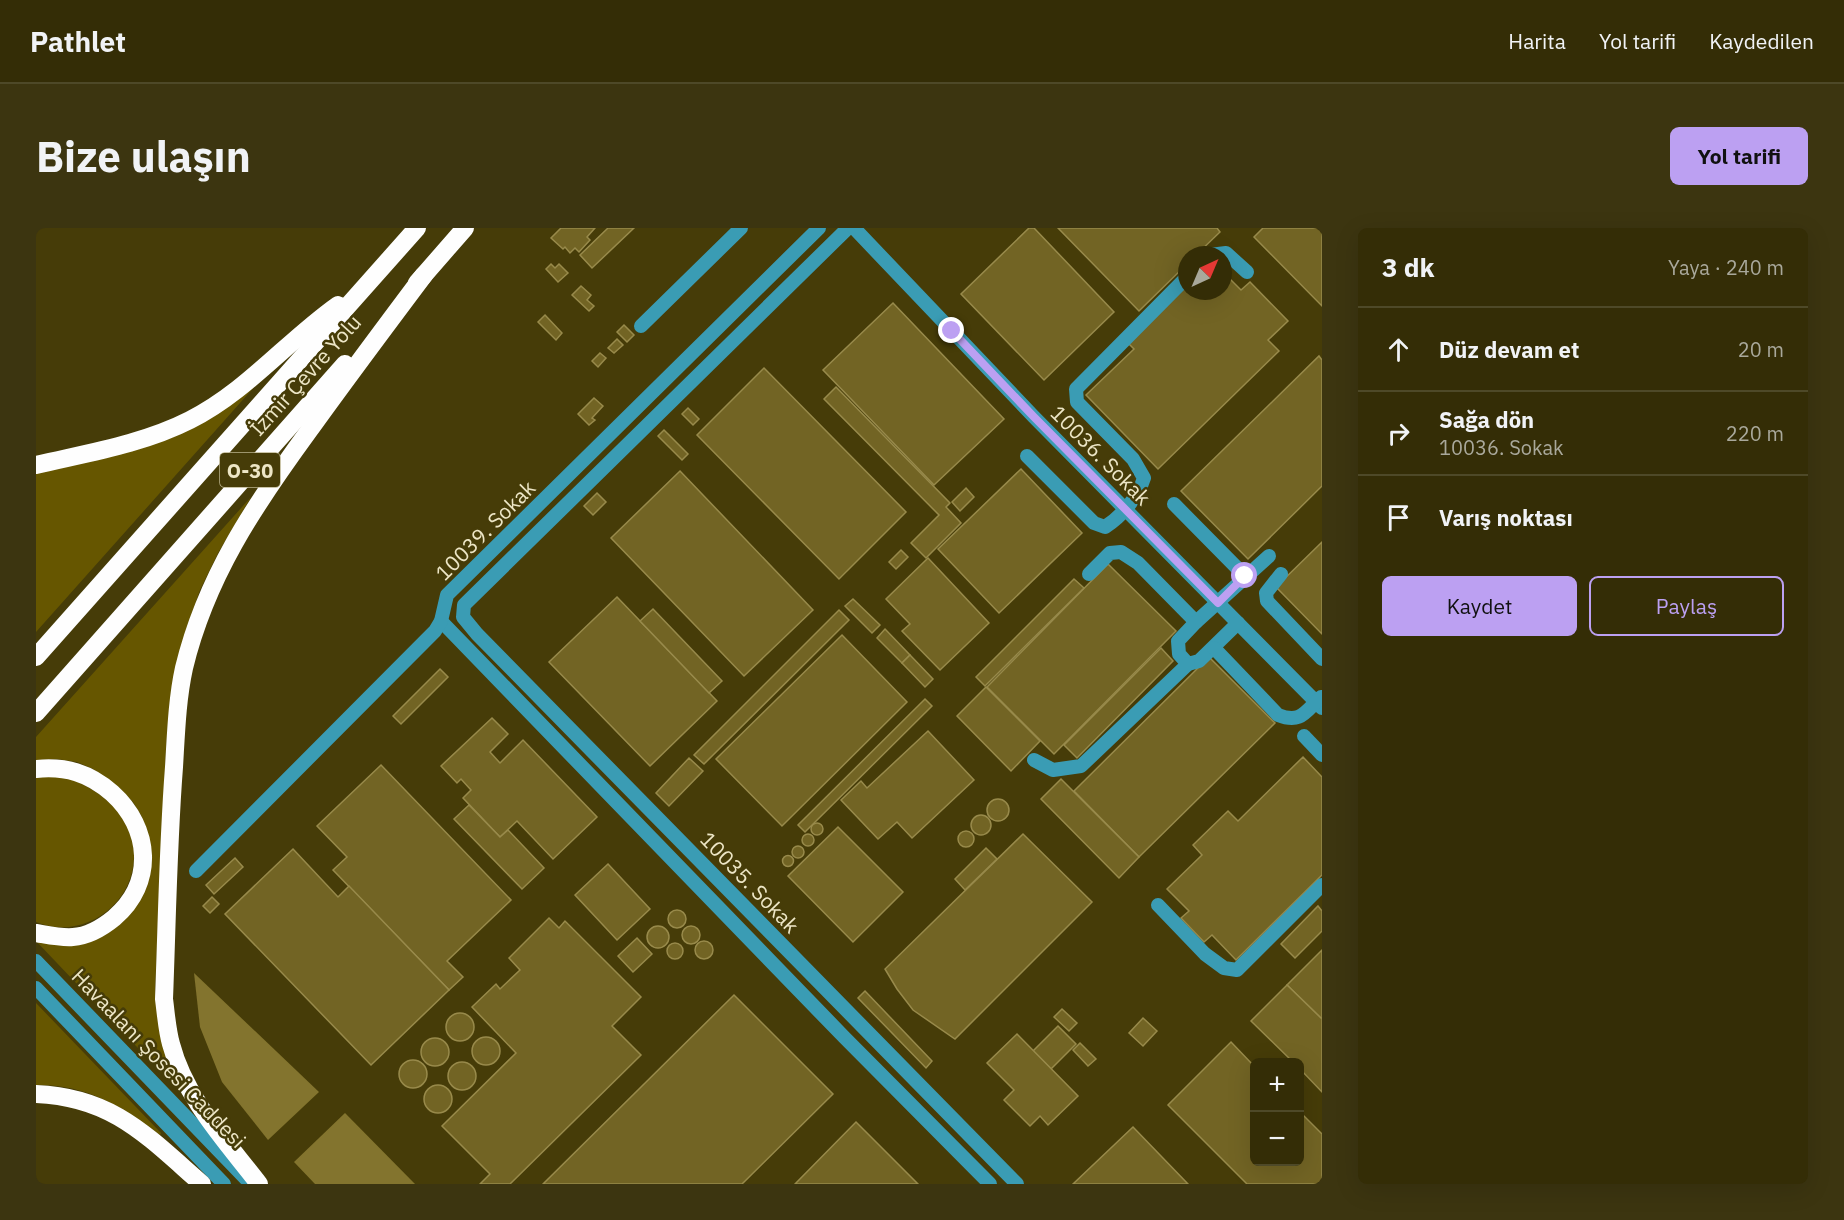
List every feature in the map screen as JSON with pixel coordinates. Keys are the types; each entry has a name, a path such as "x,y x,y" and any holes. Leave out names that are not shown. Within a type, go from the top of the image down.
{"highway":[{"name":"İzmir Çevre Yolu","path":"36,657 417,228"},
{"name":"İzmir Çevre Yolu","path":"36,713 465,228"},
{"path":"259,1184 195,1100 180,1071 171,1045 167,1023 164,999 172,802 178,714 184,669 207,597 241,530 297,447 424,275"},
{"path":"36,465 142,439 190,420 220,402 316,321 364,286"},
{"path":"36,770 67,769 84,773 102,784 124,804 136,821 144,854 142,875 132,898 107,924 73,937 36,933"},
{"path":"36,1094 58,1095 86,1101 116,1114 202,1184"}],"street":[{"path":"640,326 741,228"},
{"name":"10039. Sokak","path":"196,871 435,631 441,621 447,595 819,228"},
{"name":"10039. Sokak","path":"464,605 848,228"},
{"name":"10036. Sokak","path":"855,228 1034,417 1238,623 1320,702"},
{"path":"1232,258 1247,272"},
{"path":"1027,456 1094,523 1105,527 1116,519 1140,491 1144,478 1133,459 1077,402 1076,389 1178,286"},
{"path":"1174,504 1245,576"},
{"path":"1089,574 1110,554 1121,552 1138,563 1196,622"},
{"path":"1188,664 1179,654 1178,641 1269,556"},
{"path":"1281,574 1266,593 1268,601 1322,659"},
{"name":"10035. Sokak","path":"464,605 463,617 477,634 1017,1184"},
{"name":"10035. Sokak","path":"441,621 844,1037 990,1184"},
{"path":"1034,760 1053,771 1081,766 1188,664 1199,662 1238,623"},
{"path":"1214,648 1278,715 1289,719 1300,717 1320,702"},
{"path":"1304,736 1322,755"},
{"path":"1158,905 1205,954 1224,968 1237,969 1322,885"},
{"name":"Havaalanı Şosesi Caddesi","path":"36,961 251,1184"},
{"name":"Havaalanı Şosesi Caddesi","path":"36,988 224,1184"}],"shaded area":[{"path":"257,384 36,632 36,471 118,452"},
{"path":"251,497 218,553 200,590 187,627 171,691 166,747 155,990 165,1052 177,1089 36,941 60,943 138,904 147,886 151,862 148,835 142,817 133,802 93,769 77,762 57,759 36,760 36,737"},
{"path":"63,776 94,791 120,814 132,836 134,857 131,875 125,890 115,904 102,915 87,923 71,927 53,927 36,922 36,777"},
{"path":"194,973 319,1092 268,1140 222,1082 200,1027"},
{"path":"36,1003 161,1133 160,1135 117,1106 102,1099 71,1088 36,1085"},
{"path":"345,1113 415,1184 315,1184 294,1162"}],"building":[{"path":"561,228 595,228 587,237 590,240 579,252 575,248 570,253 551,238"},
{"path":"608,228 634,228 592,268 580,255"},
{"path":"1029,228 1034,228 1114,312 1044,380 961,294"},
{"path":"1058,228 1217,228 1220,232 1205,246 1178,246 1178,273 1139,311"},
{"path":"1263,228 1322,228 1322,306 1254,237"},
{"path":"551,264 555,268 559,264 568,273 558,282 546,269"},
{"path":"1232,281 1241,290 1250,282 1288,321 1268,340 1279,351 1158,469 1086,395 1134,349 1128,343 1178,294 1178,300 1232,300"},
{"path":"581,286 591,295 587,300 594,306 589,311 572,295"},
{"path":"893,303 1004,419 934,485 823,370"},
{"path":"545,315 562,333 556,340 538,322"},
{"path":"624,325 634,335 627,342 617,332"},
{"path":"617,339 623,345 614,353 608,348"},
{"path":"600,353 606,358 598,367 592,361"},
{"path":"1319,356 1322,360 1322,486 1248,559 1181,491"},
{"path":"764,368 906,512 839,579 697,435"},
{"path":"836,387 950,503 946,507 961,523 926,558 911,543 939,515 824,399"},
{"path":"594,398 603,406 592,418 595,420 589,425 578,414"},
{"path":"688,408 699,419 693,425 682,414"},
{"path":"664,430 688,454 682,460 658,436"},
{"path":"1021,469 1082,533 999,613 938,549"},
{"path":"680,471 813,610 744,676 611,538"},
{"path":"966,488 974,497 960,511 952,502"},
{"path":"597,493 606,502 593,515 584,506"},
{"path":"1322,542 1322,634 1276,587"},
{"path":"901,550 908,557 896,569 889,562"},
{"path":"928,558 989,623 940,670 902,631 910,624 886,599"},
{"path":"1108,564 1176,631 1054,754 987,687"},
{"path":"1074,579 1084,588 985,686 976,677"},
{"path":"617,597 717,701 650,766 549,662"},
{"path":"853,599 880,625 872,633 845,606"},
{"path":"653,609 722,681 709,693 640,621"},
{"path":"839,610 849,620 704,764 694,755"},
{"path":"885,629 910,655 902,663 877,638"},
{"path":"842,635 907,702 782,826 716,759"},
{"path":"1161,648 1173,661 1077,758 1064,745"},
{"path":"910,655 933,679 925,687 902,663"},
{"path":"1209,657 1275,723 1139,857 1074,791"},
{"path":"440,669 448,677 401,724 393,716"},
{"path":"986,687 1040,741 1011,771 957,716"},
{"path":"925,699 932,706 805,832 798,825"},
{"path":"492,718 508,734 490,752 500,763 523,740 597,817 553,859 517,821 500,837 463,798 471,790 461,779 457,783 441,766"},
{"path":"928,731 974,780 912,838 897,822 878,839 841,800 861,781 867,788"},
{"path":"1303,757 1322,777 1322,875 1236,960 1212,935 1204,942 1181,918 1189,911 1167,889 1202,855 1193,845 1228,811 1238,821"},
{"path":"689,758 703,771 669,806 656,793"},
{"path":"381,765 511,900 447,961 463,977 449,990 333,870 347,857 317,826"},
{"path":"1061,779 1139,857 1119,878 1041,799"},
{"path":"998,799 1006,802 1009,810 1006,818 998,821 990,818 987,810 990,802"},
{"path":"469,805 500,837 508,830 544,868 522,889 454,819"},
{"path":"981,815 988,818 991,825 988,832 981,835 974,832 971,825 974,818"},
{"path":"817,823 823,829 817,835 811,829"},
{"path":"838,827 903,892 853,942 788,876"},
{"path":"963,831 969,831 974,839 972,845 963,847 958,842 958,836"},
{"path":"808,834 814,840 808,846 802,840"},
{"path":"1023,834 1092,902 955,1039 913,1010 885,969"},
{"path":"800,846 804,852 800,858 796,858 792,850"},
{"path":"986,848 997,859 965,890 955,879"},
{"path":"293,849 338,897 349,886 449,990 371,1065 225,914"},
{"path":"788,856 792,857 792,865 788,866 784,865 783,861 784,857"},
{"path":"235,858 243,867 214,894 206,885"},
{"path":"608,864 650,909 617,940 575,895"},
{"path":"212,897 219,904 210,913 203,906"},
{"path":"1318,906 1322,911 1322,931 1295,958 1281,944"},
{"path":"677,910 683,913 686,919 683,925 677,928 671,925 668,919 671,913"},
{"path":"549,918 559,928 565,921 641,997 612,1026 641,1055 510,1184 480,1184 490,1174 442,1126 516,1053 472,1007 496,984 500,989 520,970 509,958"},
{"path":"658,926 666,929 669,937 666,945 658,948 650,945 647,937 650,929"},
{"path":"691,926 697,929 700,935 697,941 691,944 685,941 682,935 685,929"},
{"path":"637,938 652,954 633,972 618,956"},
{"path":"704,941 710,944 713,950 710,956 704,959 698,956 695,950 698,944"},
{"path":"675,943 683,951 675,959 667,951"},
{"path":"1322,950 1322,1019 1287,985"},
{"path":"1287,985 1322,1019 1322,1092 1304,1073 1304,1058 1289,1058 1251,1021"},
{"path":"865,991 932,1061 926,1068 858,998"},
{"path":"734,995 833,1094 742,1184 543,1184"},
{"path":"1062,1009 1077,1023 1069,1031 1054,1017"},
{"path":"460,1013 470,1017 474,1027 470,1037 460,1041 450,1037 446,1027 450,1017"},
{"path":"1143,1018 1157,1031 1143,1046 1129,1033"},
{"path":"1058,1026 1076,1044 1051,1069 1033,1051"},
{"path":"1017,1034 1078,1096 1048,1125 1040,1116 1030,1126 1004,1100 1014,1090 987,1063"},
{"path":"486,1037 496,1041 500,1051 496,1061 486,1065 476,1061 472,1051 476,1041"},
{"path":"435,1038 445,1042 449,1052 445,1062 435,1066 425,1062 421,1052 425,1042"},
{"path":"1231,1042 1250,1062 1250,1166 1304,1166 1304,1116 1322,1134 1322,1184 1247,1184 1168,1105"},
{"path":"1080,1043 1096,1059 1088,1066 1073,1050"},
{"path":"413,1060 423,1064 427,1074 423,1084 413,1088 403,1084 399,1074 403,1064"},
{"path":"462,1062 472,1066 476,1076 472,1086 462,1090 452,1086 448,1076 452,1066"},
{"path":"438,1085 448,1089 452,1099 448,1109 438,1113 428,1109 424,1099 428,1089"},
{"path":"856,1122 918,1184 795,1184"},
{"path":"1133,1127 1188,1184 1073,1184"}],"route":[{"path":"952,331 1218,603 1245,576"}]}
